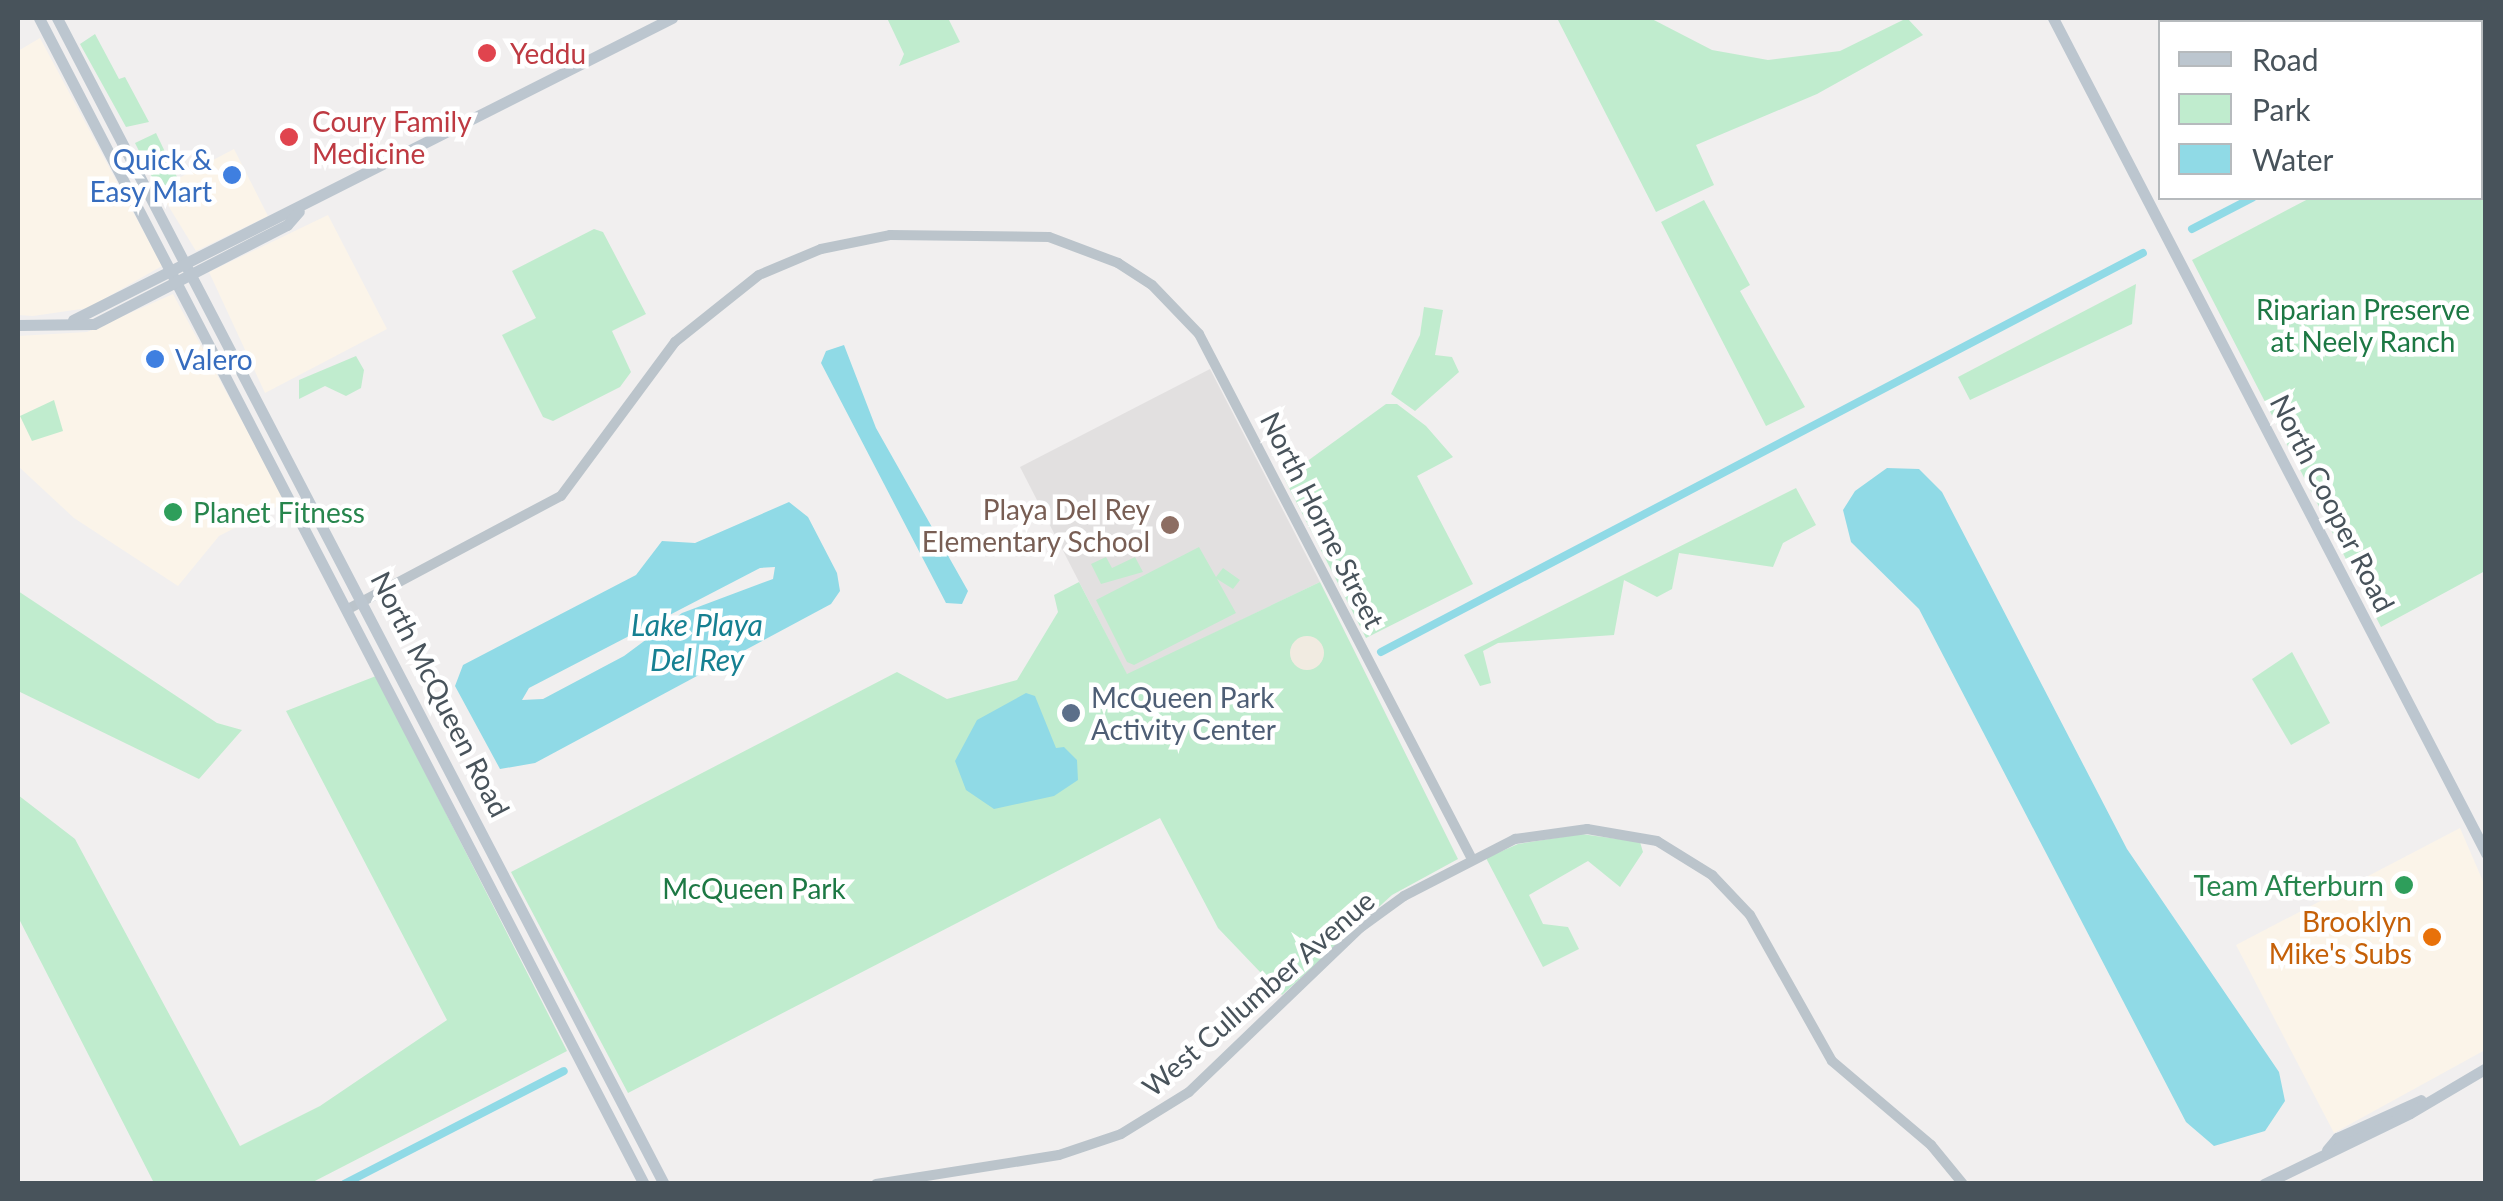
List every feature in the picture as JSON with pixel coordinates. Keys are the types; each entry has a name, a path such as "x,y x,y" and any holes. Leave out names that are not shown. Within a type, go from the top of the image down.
{"main road":[{"name":"North McQueen Road","path":"38,18 178,275 644,1184"},
{"name":"North McQueen Road","path":"58,18 192,267 664,1184"},
{"path":"18,325 73,320 94,324 192,267 672,18"},
{"name":"North Cooper Road","path":"2053,18 2486,852"},
{"path":"76,86 90,79"},
{"path":"256,427 266,425 286,449"},
{"path":"503,907 518,900"},
{"path":"578,1060 593,1052"},
{"path":"2264,1184 2328,1150 2337,1138 2486,1068"}],"street":[{"name":"North Horne Street","path":"350,608 561,496 689,326 779,266 836,244 915,233 1021,234 1082,248 1152,285 1200,334 1472,859"},
{"name":"West Cullumber Avenue","path":"876,1184 1058,1156 1139,1124 1189,1092 1360,928 1472,859 1532,834 1604,830 1657,842 1712,875 1750,915 1832,1061 1932,1145 1962,1184"}],"shaded area":[{"path":"40,38 162,266 88,308 33,316 18,315 18,51"},
{"path":"234,149 268,216 196,251 158,189"},
{"path":"328,215 387,329 265,393 209,272"},
{"path":"173,294 286,502 219,536 178,586 74,518 18,466 18,336 87,332"},
{"name":"Playa Del Rey Elementary School","path":"1210,369 1320,582 1127,675 1020,467"},
{"path":"2460,828 2485,886 2485,1050 2334,1133 2236,945"}],"green space":[{"path":"887,18 948,18 960,42 899,66 904,54"},
{"path":"1557,18 1650,18 1712,50 1768,60 1840,51 1907,18 1923,35 1817,94 1696,145 1714,185 1656,212"},
{"path":"95,34 119,79 125,77 149,122 126,127 80,44"},
{"name":"Riparian Preserve at Neely Ranch","path":"2485,106 2485,571 2381,627 2192,260 2306,200 2483,200"},
{"path":"156,133 178,179 158,189 135,143"},
{"path":"1704,200 1750,285 1740,291 1805,407 1766,426 1661,222"},
{"path":"594,229 603,232 646,314 612,331 631,372 620,387 553,421 543,417 502,335 536,318 512,271"},
{"path":"2136,284 2132,324 1970,400 1958,377"},
{"path":"1424,307 1443,310 1435,355 1452,357 1459,372 1415,411 1391,394 1420,335"},
{"path":"356,356 364,370 361,388 346,396 325,386 299,399 299,380"},
{"path":"54,400 63,431 32,441 20,416"},
{"path":"1386,404 1397,404 1426,426 1453,457 1417,476 1473,584 1366,638 1284,478"},
{"path":"1796,488 1816,525 1783,543 1773,567 1679,553 1672,589 1657,597 1624,580 1614,635 1498,643 1483,651 1491,683 1480,686 1464,655"},
{"path":"1199,547 1216,577 1223,568 1240,580 1233,589 1217,579 1236,613 1134,665 1127,662 1096,600"},
{"path":"1106,557 1112,568 1135,557 1143,572 1101,584 1091,564"},
{"name":"McQueen Park","path":"1079,582 1127,674 1320,582 1458,859 1392,895 1282,995 1218,928 1160,818 628,1093 511,872 897,672 947,699 1017,680 1058,612 1054,595"},
{"path":"18,591 217,723 242,730 199,779 18,691"},
{"path":"2292,652 2330,723 2291,745 2252,679"},
{"path":"376,676 567,1051 311,1183 154,1183 18,917 18,795 75,839 240,1146 320,1106 447,1020 286,711"},
{"path":"1581,834 1640,842 1643,852 1620,887 1588,861 1529,895 1543,924 1568,927 1579,949 1543,967 1486,858 1518,844"}],"sand":[{"path":"1307,636 1319,641 1324,653 1319,665 1307,670 1295,665 1290,653 1295,641"}],"water":[{"path":"844,345 876,428 968,591 962,604 946,603 821,363 826,351"},
{"path":"1887,468 1919,469 1942,492 2127,849 2279,1072 2285,1101 2265,1131 2214,1146 2186,1122 1919,609 1851,542 1843,510 1855,491"},
{"name":"Lake Playa Del Rey","path":"789,502 808,517 837,573 840,591 831,604 535,763 500,769 455,686 463,665 636,575 662,541 695,543","holes":["775,567 773,579 682,613 624,656 543,699 522,700 529,688 760,568"]},
{"path":"1026,693 1035,696 1056,748 1064,747 1077,760 1078,780 1054,796 994,809 966,790 955,761 977,720"}],"waterway":[{"path":"2192,229 2248,200"},
{"path":"1381,652 2143,253"},
{"path":"344,1184 564,1071"}],"place":[{"name":"Yeddu","path":"487,53"},
{"name":"Coury Family Medicine","path":"289,137"},
{"name":"Quick & Easy Mart","path":"232,175"},
{"name":"Valero","path":"155,359"},
{"name":"Planet Fitness","path":"173,512"},
{"name":"Playa Del Rey Elementary School","path":"1170,525"},
{"name":"McQueen Park Activity Center","path":"1071,713"},
{"name":"Team Afterburn","path":"2404,885"},
{"name":"Brooklyn Mike's Subs","path":"2432,937"}]}
